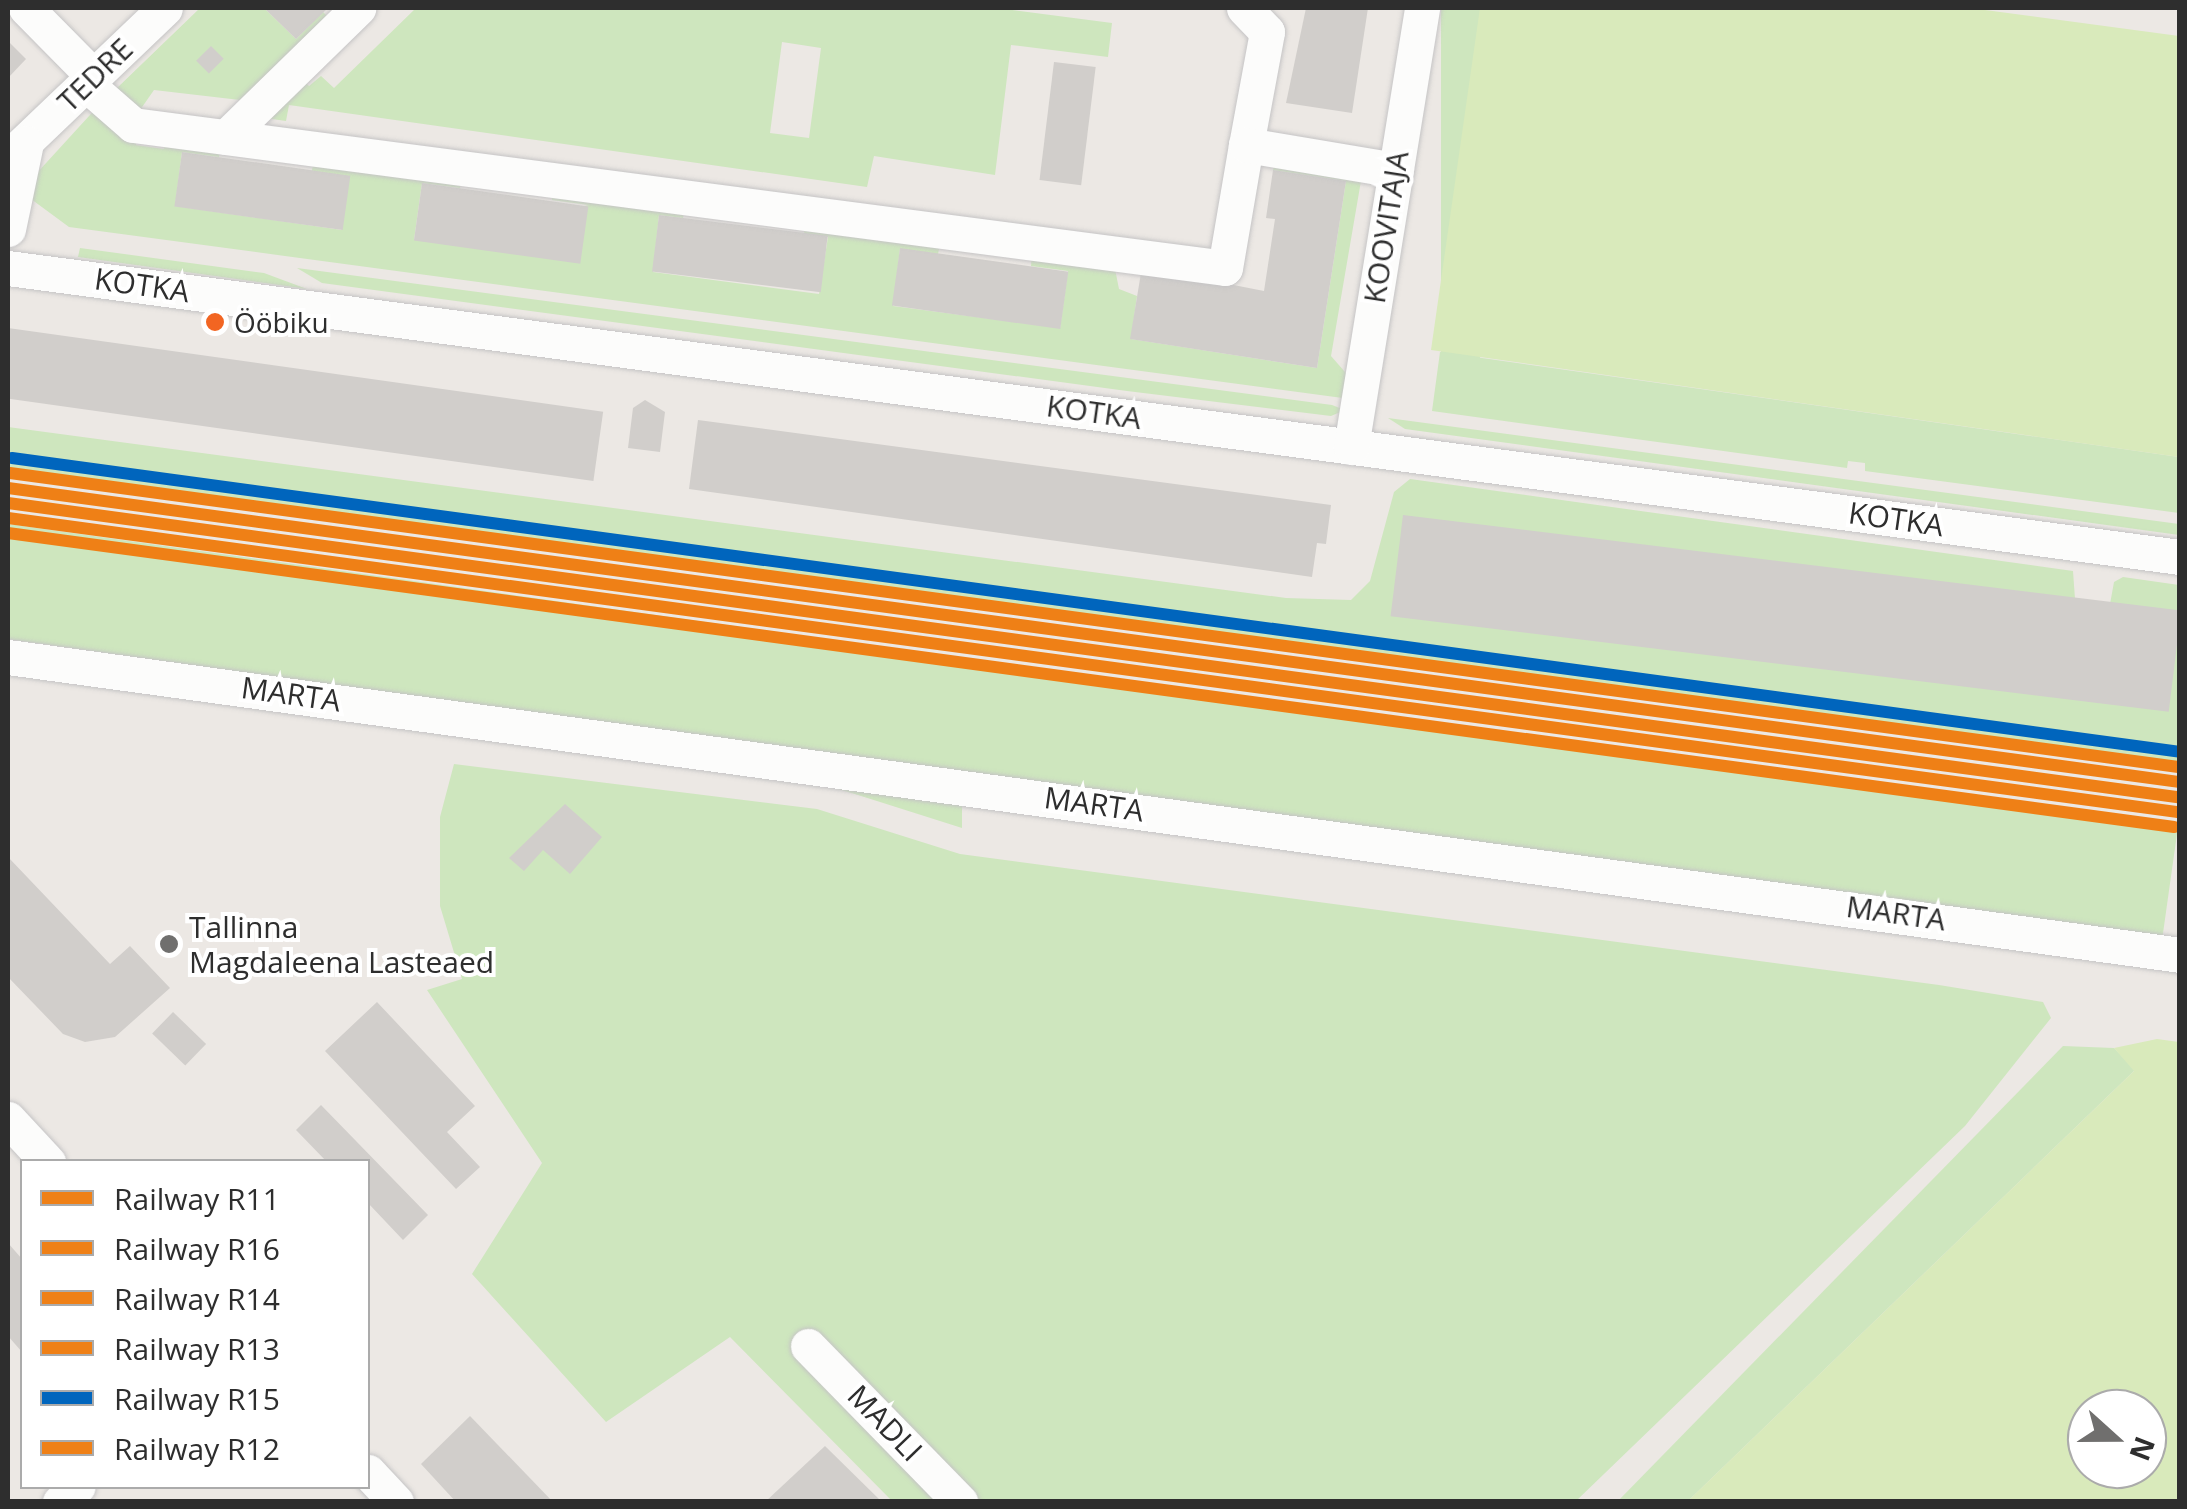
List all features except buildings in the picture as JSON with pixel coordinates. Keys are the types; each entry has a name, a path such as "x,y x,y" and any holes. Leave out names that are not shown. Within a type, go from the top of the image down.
{"street":[{"path":"26,8 133,125 1225,268 1268,32 1244,8"},
{"name":"TEDRE","path":"8,228 17,150 165,8"},
{"path":"226,138 358,8"},
{"name":"KOOVITAJA","path":"1351,447 1422,8"},
{"path":"1246,145 1396,170"},
{"name":"KOTKA","path":"8,268 2180,558"},
{"name":"MARTA","path":"8,657 2172,960"},
{"path":"8,1119 45,1159"},
{"name":"MADLI","path":"808,1346 960,1502"},
{"path":"370,1474 396,1502"}],"green space":[{"path":"200,8 264,8 296,39 323,12 330,19 240,100 154,90 140,110 116,89"},
{"path":"416,8 997,8 1112,23 1108,57 1011,45 995,175 874,156 867,187 289,105 286,121 265,118 303,80 309,86 321,76 334,88","holes":["782,42 821,48 809,138 770,133"]},
{"path":"1441,8 1480,8 1480,403 1441,403"},
{"path":"1480,8 1970,8 2179,36 2179,457 1431,350"},
{"path":"100,104 137,131 136,145 164,149 167,135 221,142 219,157 182,152 175,206 342,230 312,170 315,155 462,174 460,188 422,183 414,240 589,205 552,200 553,187 685,206 683,218 659,215 653,272 819,294 828,237 804,234 806,220 941,239 938,254 900,249 893,306 1060,328 1068,271 1031,266 1032,252 1114,264 1119,289 1137,296 1131,339 1317,368 1346,181 1273,170 1277,154 1362,175 1331,356 1352,380 1350,399 69,227 31,199 36,174"},
{"path":"80,248 264,273 307,289 78,257"},
{"path":"297,268 1332,405 1345,410 1331,416 1127,391 322,283"},
{"path":"1440,352 2179,457 2179,513 1865,471 1865,463 1848,461 1847,468 1432,411"},
{"path":"1388,418 2179,524 2179,535 1405,429"},
{"path":"8,427 1286,598 1351,600 1370,581 1394,492 1410,479 2073,571 2075,599 2110,604 2114,582 2123,577 2179,585 2179,765 8,473"},
{"path":"8,524 2178,829 2162,942 8,639"},
{"path":"454,764 817,809 960,854 1939,985 2043,1002 2051,1018 1965,1126 1576,1501 893,1502 730,1337 606,1422 472,1274 542,1163 427,990 462,979 440,906 440,817"},
{"path":"819,783 962,805 962,828 858,795"},
{"path":"2157,1039 2179,1042 2179,1501 1688,1501 2134,1071 2114,1048"},
{"path":"2063,1046 2114,1048 2135,1070 1688,1501 1617,1502"}],"rail line":[{"name":"R15","path":"12,458 2180,752"},
{"name":"R14","path":"10,473 2180,767"},
{"name":"R11","path":"8,488 2180,782"},
{"name":"R16","path":"8,503 2178,797"},
{"name":"R13","path":"8,518 2176,812"},
{"name":"R12","path":"8,533 2174,827"}],"place":[{"name":"Ööbiku","path":"215,322"},
{"name":"Tallinna Magdaleena Lasteaed","path":"169,944"}]}
